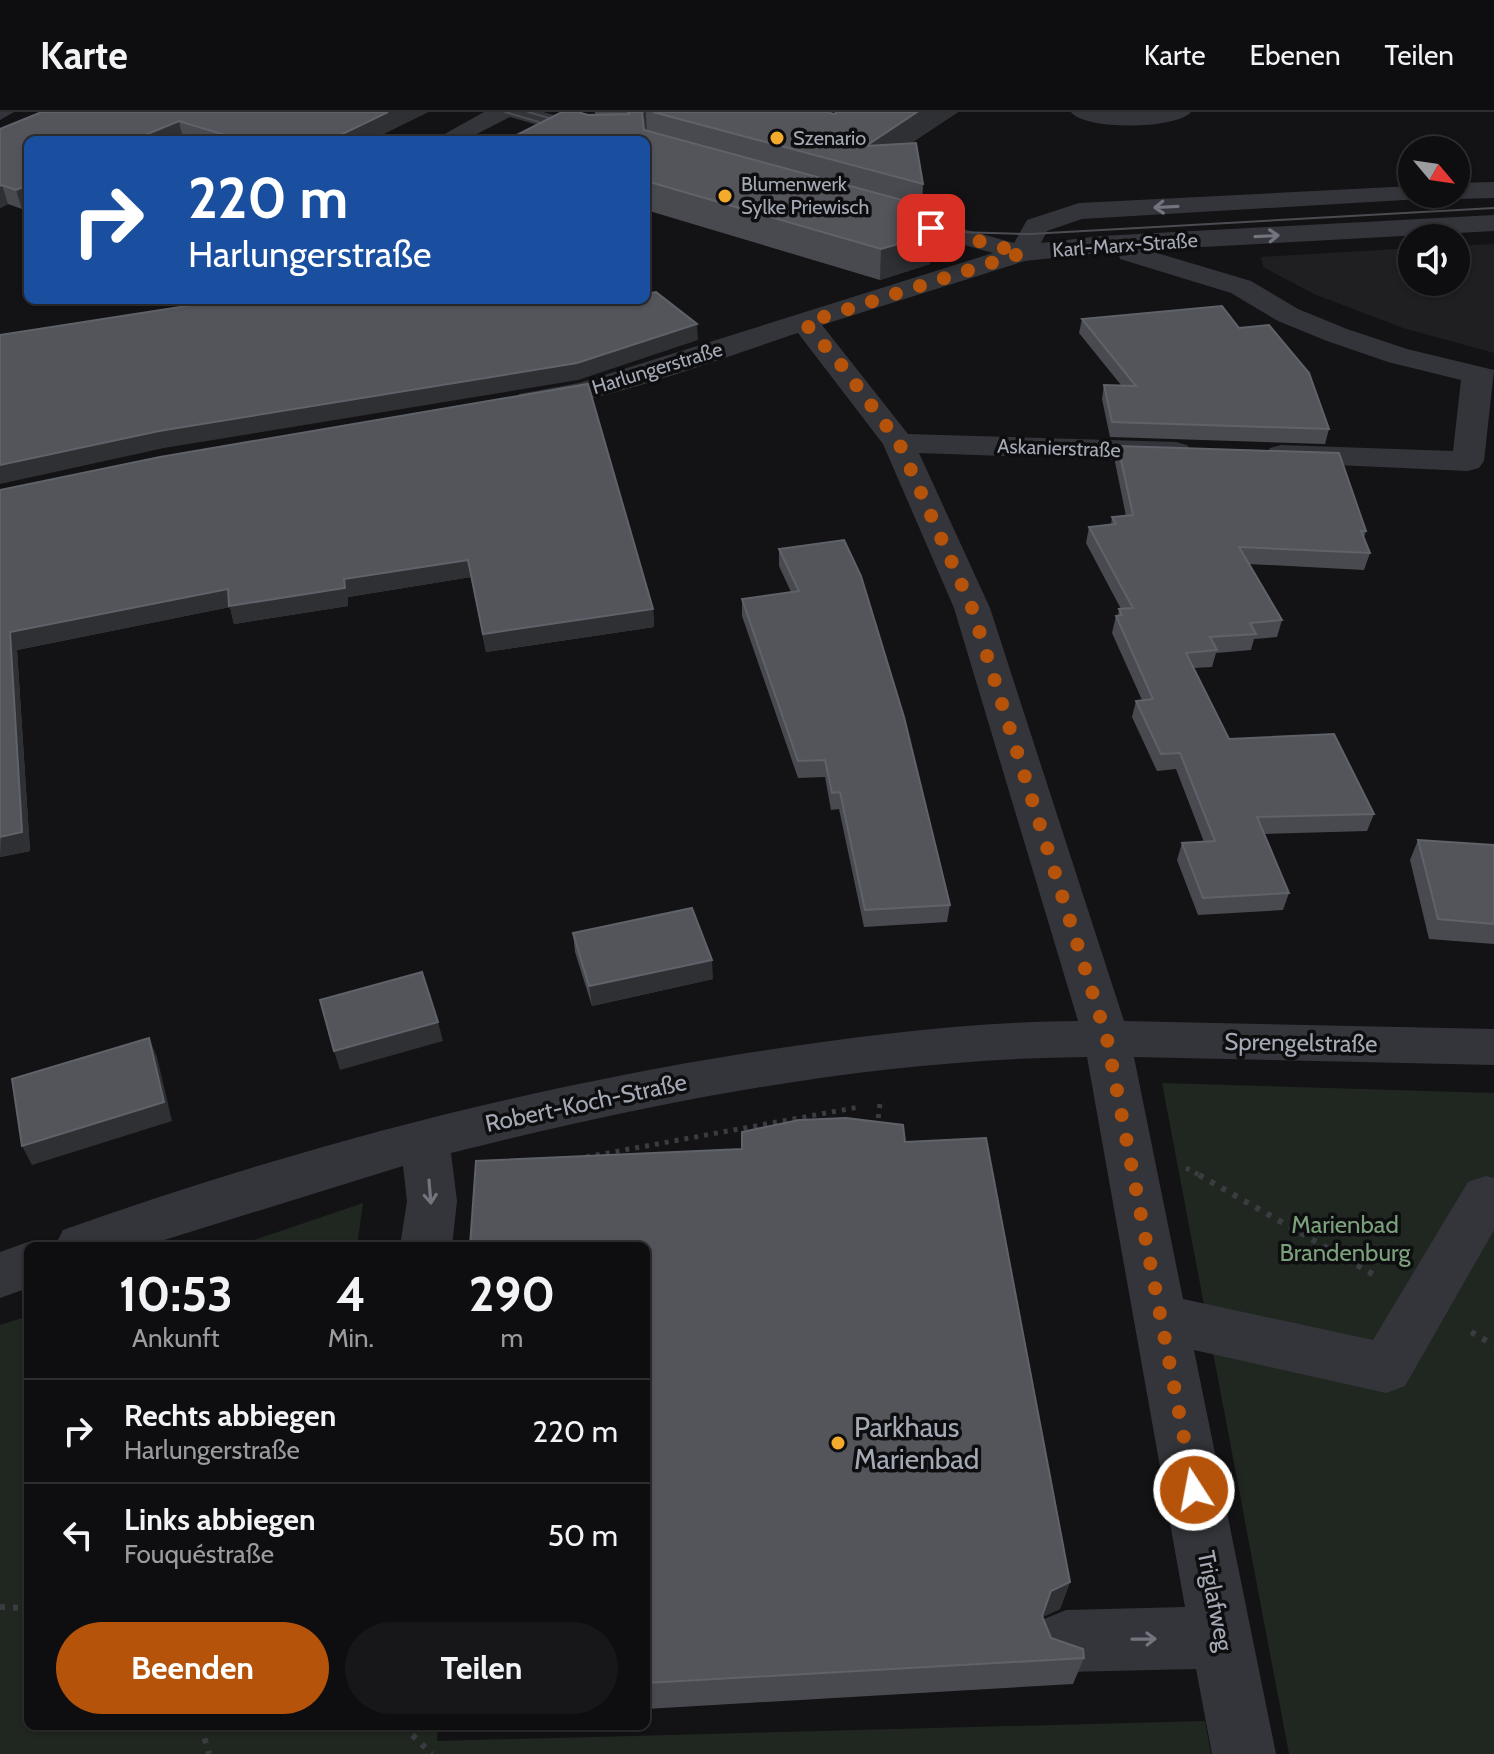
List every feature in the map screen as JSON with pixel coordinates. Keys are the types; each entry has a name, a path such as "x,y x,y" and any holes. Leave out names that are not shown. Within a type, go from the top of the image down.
{"street":[{"path":"454,136 502,112"},
{"path":"517,112 602,136"},
{"path":"1083,112 1088,117 1125,118 1179,112"},
{"path":"0,135 28,123"},
{"path":"1470,191 1494,190"},
{"name":"Karl-Marx-Straße","path":"1022,253 1036,226 1079,211 1398,195"},
{"path":"853,206 1022,253"},
{"name":"Karl-Marx-Straße","path":"1022,253 1101,244 1494,223"},
{"path":"1231,238 1241,287"},
{"path":"1101,244 1241,287 1288,315 1337,335 1485,377 1468,461 1247,454"},
{"name":"Harlungerstraße","path":"506,404 584,391 1022,253"},
{"name":"Triglafweg","path":"805,323 843,367 899,443 972,608 1107,1039 1244,1754"},
{"name":"Askanierstraße","path":"899,443 1200,453"},
{"name":"Sprengelstraße","path":"1107,1039 1494,1047"},
{"name":"Robert-Koch-Straße","path":"92,1242 207,1201 424,1139 647,1087 928,1046 1107,1039"},
{"path":"424,1139 432,1201 427,1242"},
{"path":"1160,1318 1386,1368 1486,1197"},
{"path":"0,1275 24,1266"},
{"path":"1066,1641 1222,1637"}],"path":[{"path":"577,1158 880,1103"},
{"path":"0,1607 24,1608"},
{"path":"202,1730 209,1754"},
{"path":"407,1730 432,1754"}],"shaded area":[{"path":"1494,244 1494,353 1403,328 1314,294 1263,267 1261,257 1398,249 1398,296 1470,296 1470,245"}],"green space":[{"name":"Marienbad Brandenburg","path":"1162,1083 1494,1093 1494,1754 1289,1754"},
{"path":"363,1203 358,1242 248,1242"},
{"path":"24,1317 24,1730 438,1730 437,1741 1205,1721 1211,1754 0,1754 0,1325"}],"building":[{"path":"42,112 388,112 338,136 228,136 179,121 143,136 24,136 24,187 16,190 0,186 0,129"},
{"path":"562,112 588,115 643,112 644,130 928,207 933,234 881,249 650,182 650,136 515,136"},
{"path":"653,112 917,112 866,146 916,143 923,184"},
{"path":"656,292 697,324 577,363 159,431 0,465 0,335 199,304 650,304 650,293"},
{"path":"1222,306 1239,328 1269,325 1309,373 1329,429 1112,422 1104,385 1136,386 1082,319"},
{"path":"588,384 653,609 483,634 468,560 344,579 345,588 229,606 228,589 10,632 22,832 0,837 0,490 160,457"},
{"path":"1118,446 1339,453 1366,531 1361,531 1370,553 1239,547 1282,620 1250,623 1256,634 1210,637 1217,650 1186,653 1229,739 1334,734 1374,814 1257,817 1289,893 1203,898 1182,843 1215,841 1180,753 1161,754 1136,701 1153,699 1116,616 1122,615 1119,609 1133,608 1089,527 1116,524 1112,517 1133,515"},
{"path":"844,540 861,576 904,717 950,905 865,910 840,792 832,793 825,760 798,761 742,599 799,591 779,549"},
{"path":"1418,840 1494,845 1494,924 1438,919"},
{"path":"692,908 712,960 589,986 573,933"},
{"path":"422,972 438,1022 334,1051 320,1000"},
{"path":"149,1038 164,1102 22,1146 12,1079"},
{"name":"Parkhaus Marienbad","path":"846,1118 903,1125 905,1142 986,1138 1070,1582 1051,1591 1042,1616 1051,1638 1083,1649 1084,1658 650,1683 650,1242 470,1242 476,1161 742,1149 742,1132 799,1120"}],"tram line":[{"path":"0,129 42,112"},
{"path":"505,112 539,122"},
{"path":"528,112 570,124"},
{"path":"908,223 955,232 1030,234 1494,208"}],"place":[{"name":"Szenario","path":"777,138"},
{"name":"Blumenwerk Sylke Priewisch","path":"725,196"},
{"name":"Parkhaus Marienbad","path":"838,1443"}],"route":[{"path":"931,228 1022,253 805,323 843,367 899,443 972,608 1107,1039 1194,1490"}]}
